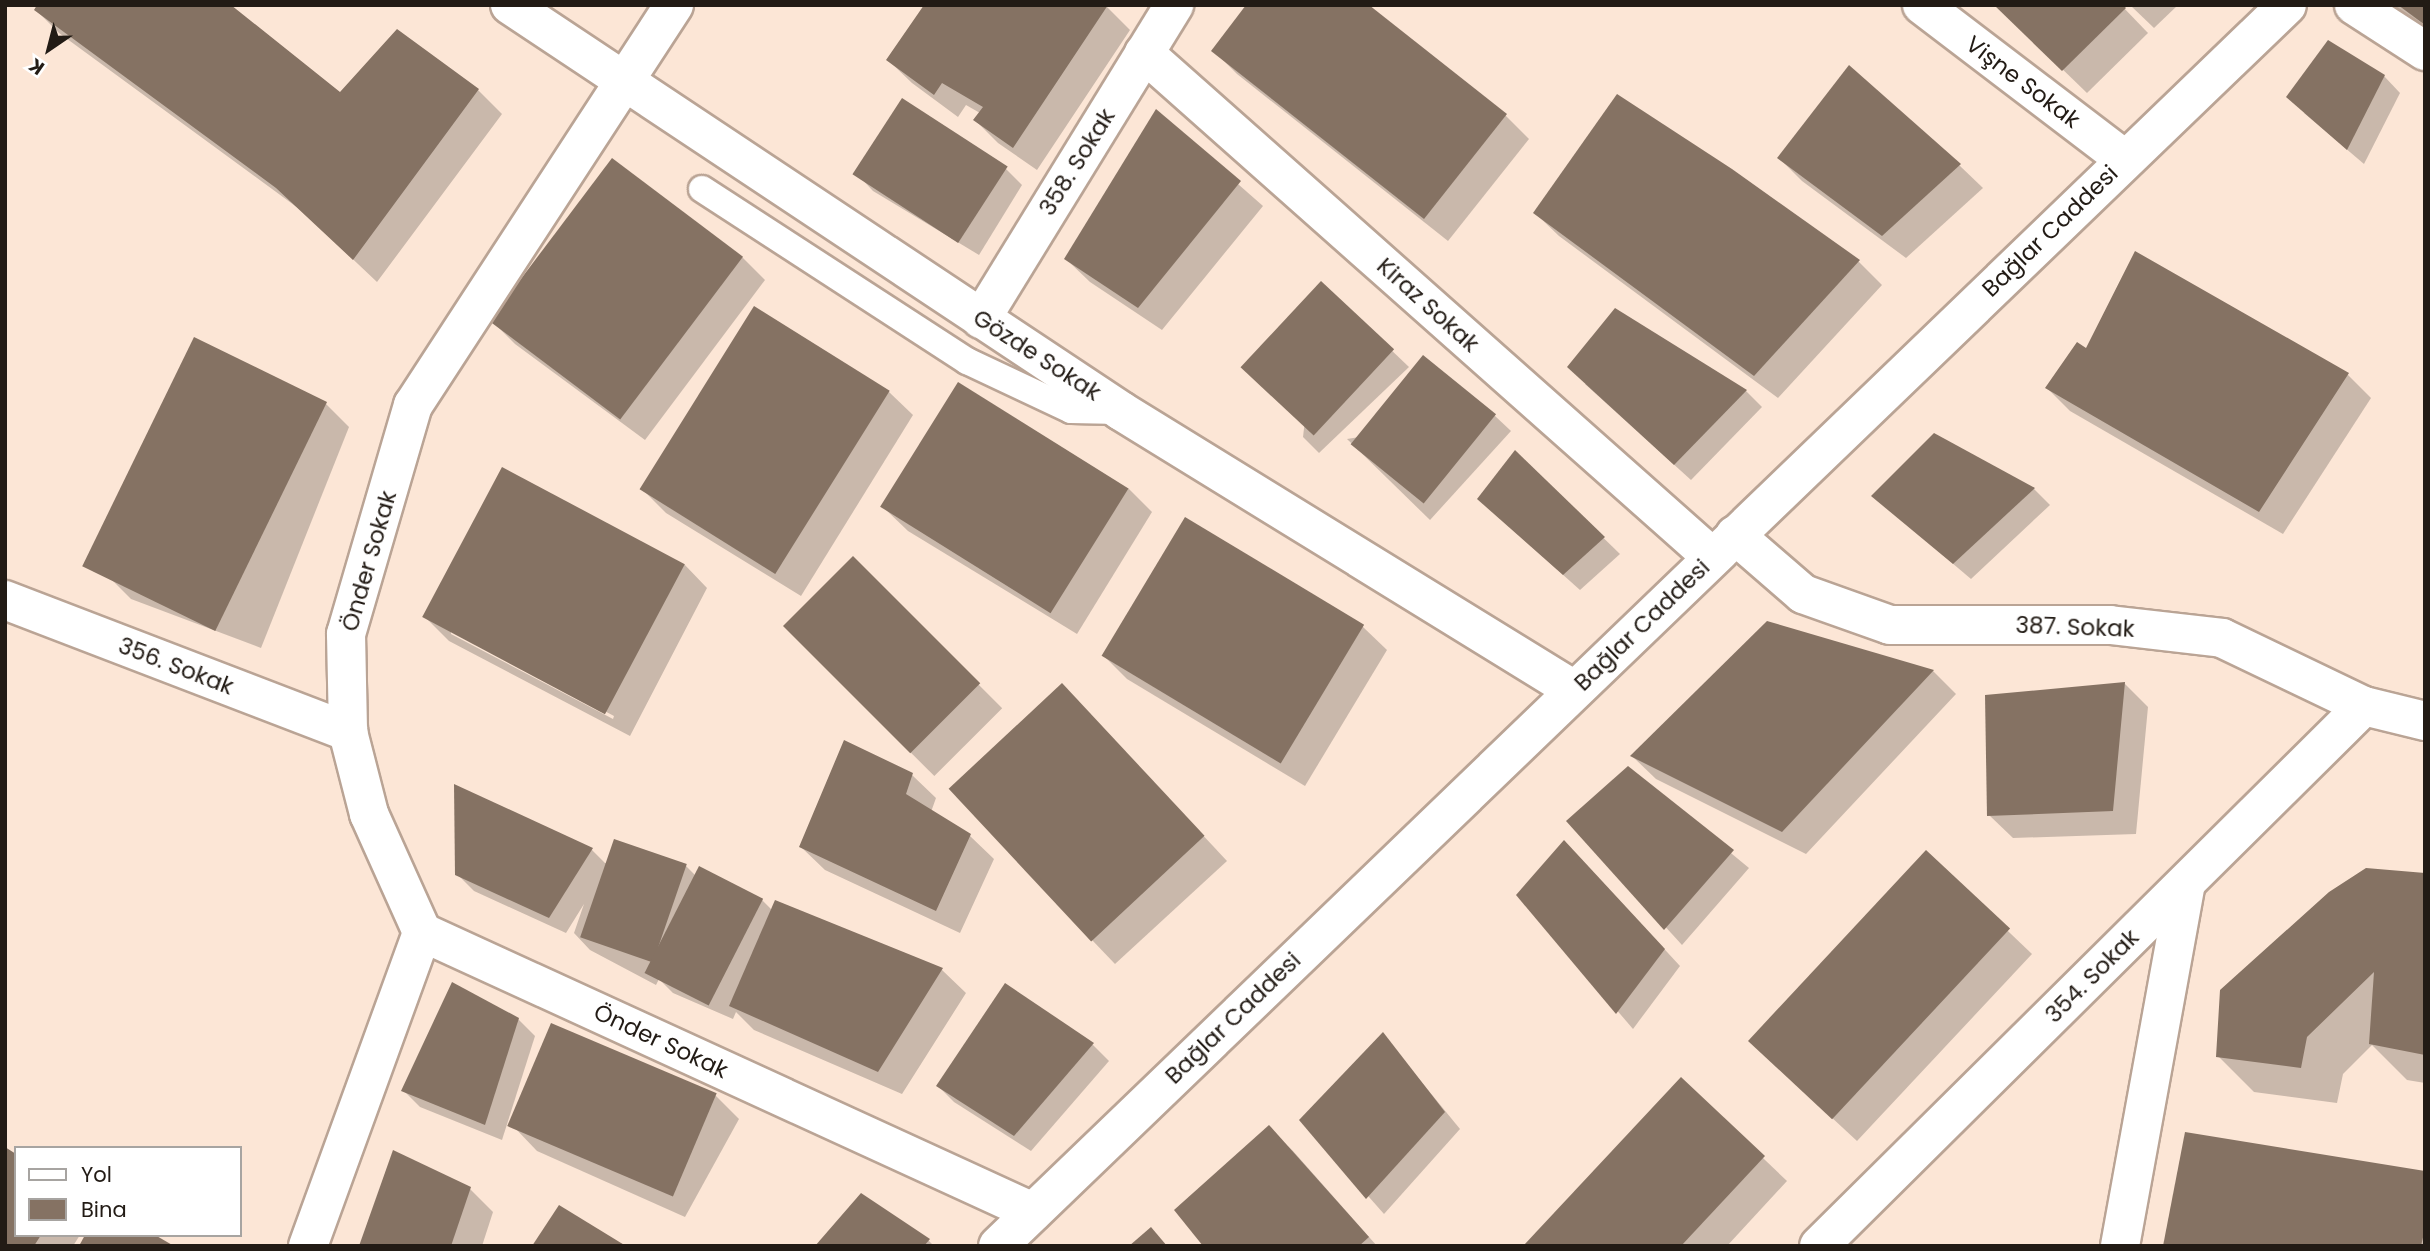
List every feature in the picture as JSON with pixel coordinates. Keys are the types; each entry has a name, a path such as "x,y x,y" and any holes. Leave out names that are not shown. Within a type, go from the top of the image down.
{"street":[{"name":"Gözde Sokak","path":"510,5 1121,411 1574,690"},
{"name":"Önder Sokak","path":"674,5 623,79 413,405 346,634 348,732 369,814 422,932 1033,1212"},
{"name":"358. Sokak","path":"981,319 1174,5"},
{"name":"Vişne Sokak","path":"1922,5 2124,159"},
{"name":"Bağlar Caddesi","path":"998,1246 2124,159 2287,5"},
{"path":"2354,5 2425,51"},
{"name":"Kiraz Sokak","path":"1144,53 1723,546"},
{"name":"387. Sokak","path":"1723,546 1803,594 1890,625 2110,625 2222,638 2364,706 2425,721"},
{"name":"356. Sokak","path":"5,600 348,732"},
{"name":"354. Sokak","path":"1819,1246 2364,706"},
{"path":"2120,1246 2186,884"},
{"path":"308,1246 422,932"}],"lane":[{"path":"702,189 967,361 1072,410 1121,411"}],"building":[{"path":"37,5 231,5 340,92 397,29 479,89 353,260 276,188 34,10"},
{"path":"924,5 1108,5 1013,148 973,120 983,107 942,83 934,95 886,60"},
{"path":"1246,5 1369,5 1507,114 1424,219 1211,51"},
{"path":"1994,5 2123,5 2126,8 2062,71"},
{"path":"2398,5 2425,5 2425,25"},
{"path":"2328,40 2385,75 2347,150 2286,97"},
{"path":"1849,65 1961,164 1882,236 1777,158"},
{"path":"1617,94 1732,169 1860,260 1754,376 1533,213"},
{"path":"902,98 1008,167 958,243 852,174"},
{"path":"1156,109 1241,181 1138,308 1064,259"},
{"path":"612,158 743,257 620,420 489,321"},
{"path":"2135,251 2349,373 2259,512 2045,388 2077,342 2086,348"},
{"path":"1321,281 1394,349 1314,435 1241,367"},
{"path":"754,306 890,391 775,574 640,489"},
{"path":"1615,308 1747,390 1674,465 1567,367"},
{"path":"194,337 327,402 215,631 82,566"},
{"path":"1423,355 1496,414 1424,504 1351,444"},
{"path":"958,382 1128,489 1051,613 880,507"},
{"path":"1934,433 2035,488 1953,564 1871,496"},
{"path":"1515,450 1605,537 1563,575 1477,499"},
{"path":"502,467 685,564 605,714 422,617"},
{"path":"1185,517 1364,625 1281,764 1102,656"},
{"path":"853,556 980,683 910,753 783,626"},
{"path":"1767,621 1934,670 1782,832 1630,756"},
{"path":"2125,682 2113,811 1987,816 1985,695"},
{"path":"1062,683 1205,836 1091,942 949,789"},
{"path":"844,740 913,773 906,794 971,834 936,911 799,847"},
{"path":"1628,766 1734,850 1664,930 1566,821"},
{"path":"454,784 593,848 549,918 455,875"},
{"path":"614,839 687,864 653,962 580,937"},
{"path":"1564,840 1665,949 1616,1014 1516,895"},
{"path":"1926,850 2010,928 1832,1119 1748,1041"},
{"path":"699,866 763,899 709,1006 645,973"},
{"path":"2366,868 2425,873 2425,1055 2369,1044 2374,972 2307,1037 2301,1068 2216,1057 2220,990 2329,892"},
{"path":"775,900 943,968 878,1072 729,1006"},
{"path":"452,982 519,1018 485,1125 401,1091"},
{"path":"1005,983 1094,1043 1014,1136 936,1086"},
{"path":"551,1023 717,1093 673,1196 507,1126"},
{"path":"1383,1032 1445,1112 1366,1199 1299,1120"},
{"path":"1681,1077 1765,1156 1681,1246 1523,1246"},
{"path":"1269,1125 1369,1237 1359,1246 1203,1246 1174,1210"},
{"path":"2185,1132 2425,1171 2425,1229 2421,1246 2163,1246"},
{"path":"5,1147 14,1153 14,1237 40,1237 34,1246 5,1246"},
{"path":"393,1150 471,1187 451,1246 359,1246"},
{"path":"861,1193 930,1239 924,1246 815,1246"},
{"path":"559,1205 626,1246 532,1246"},
{"path":"1151,1227 1167,1246 1129,1246"},
{"path":"84,1237 158,1237 174,1246 79,1246"}]}
